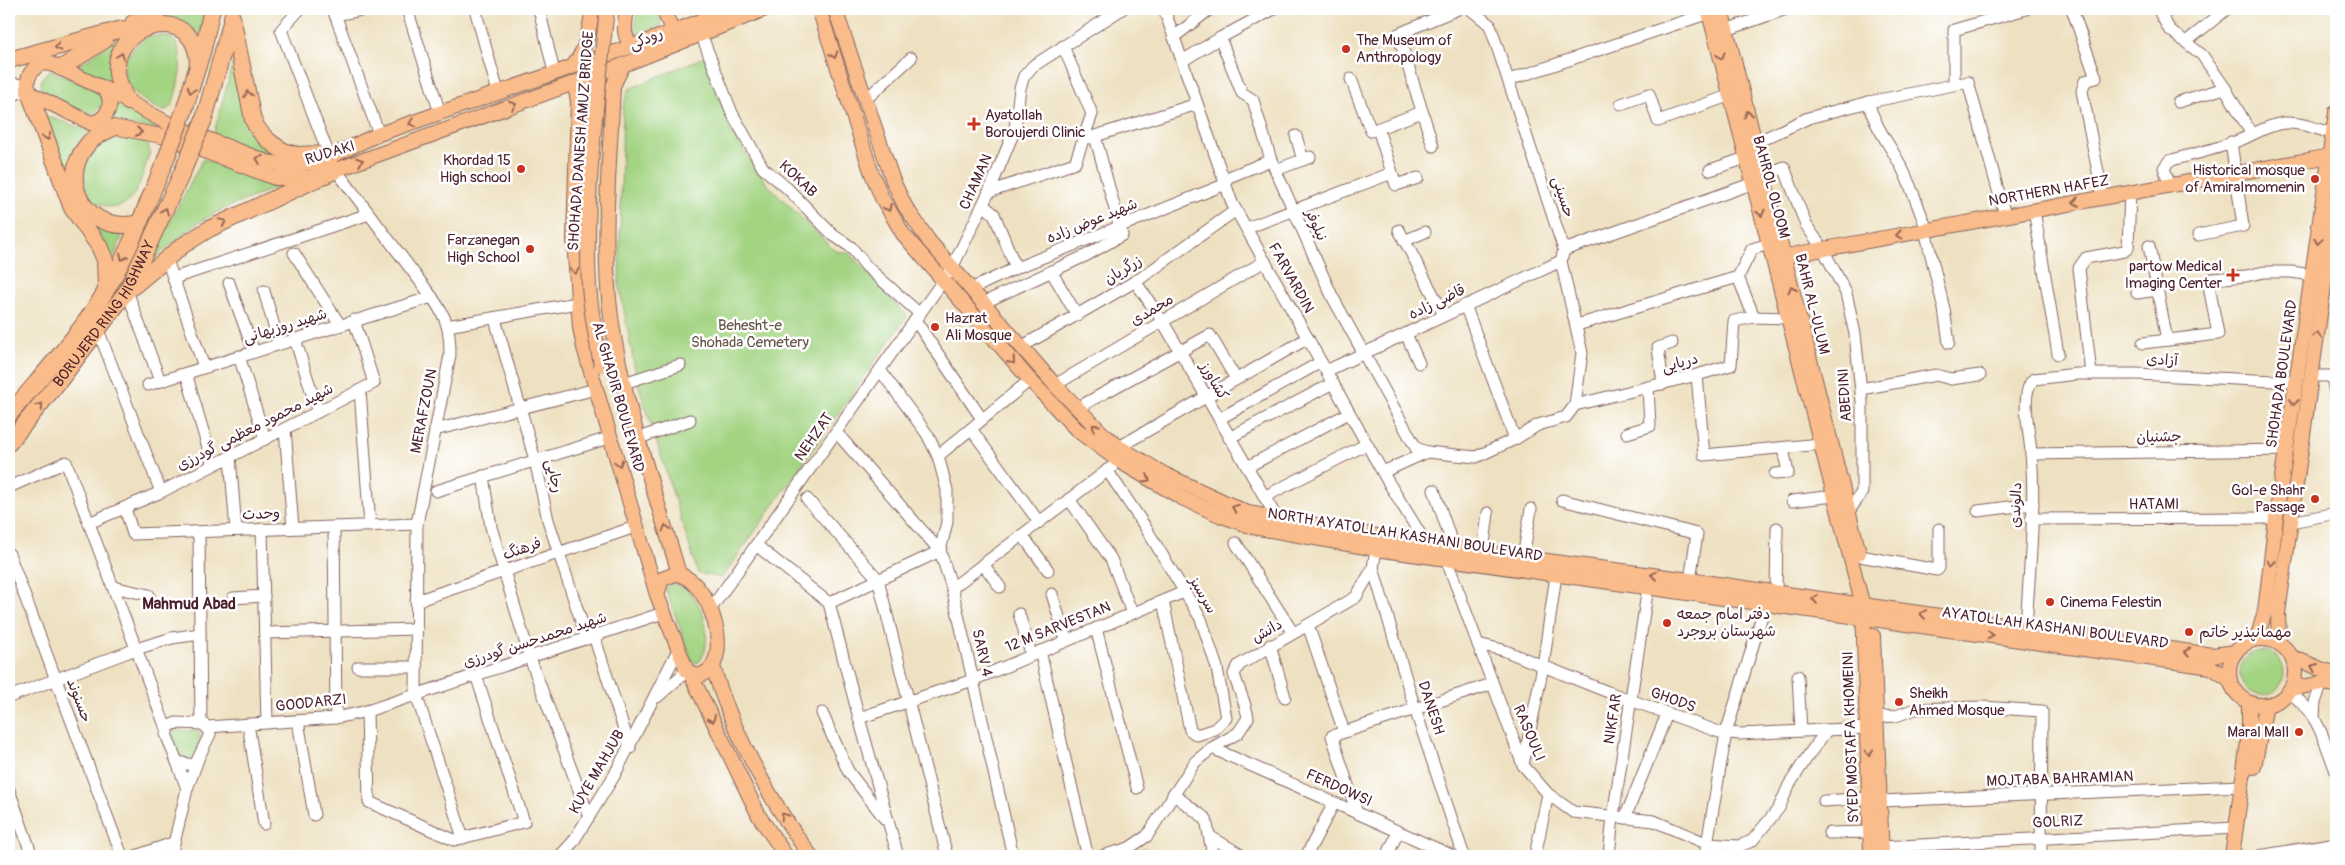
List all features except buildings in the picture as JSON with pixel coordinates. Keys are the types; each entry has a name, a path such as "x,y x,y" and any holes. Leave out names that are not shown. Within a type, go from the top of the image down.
{"highway":[{"path":"61,68 122,29 161,9"},
{"path":"198,66 212,9"},
{"path":"127,291 182,246 209,229 333,164 316,153 292,154 275,145 258,129 253,120 233,13"},
{"name":"BORUJERD RING HIGHWAY","path":"9,443 127,291 182,173 204,119 225,52 233,13"},
{"path":"128,102 121,89 117,66 125,46 134,35 147,27 162,24 179,27 191,40 196,49 198,66"},
{"path":"9,61 122,29"},
{"name":"BORUJERD RING HIGHWAY","path":"9,416 54,361 106,290 139,223 164,164 184,111 198,66"},
{"path":"28,89 72,208 99,246 105,260 106,290"},
{"path":"112,128 98,135 80,156 75,185 82,202 97,219 125,227 139,223"}],"main road":[{"path":"573,66 586,47 593,9"},
{"name":"SHOHADA DANESH AMUZ BRIDGE","path":"605,363 591,306 589,233 598,88 607,9"},
{"name":"SHOHADA DANESH AMUZ BRIDGE","path":"605,363 598,286 597,206 607,78 616,9"},
{"path":"627,9 624,30 626,39 631,46 655,45 673,32 724,10"},
{"path":"663,9 673,32"},
{"name":"رودکی","path":"604,72 622,65 655,45 701,34 764,9"},
{"name":"NORTH AYATOLLAH KASHANI BOULEVARD","path":"819,9 861,141 882,198 903,234 942,281 1077,430 1232,507 1278,520 1556,575 1690,580 1771,598"},
{"name":"NORTH AYATOLLAH KASHANI BOULEVARD","path":"835,9 886,163 898,192 915,222 952,268 1021,347 1122,454 1182,498 1237,522 1274,532 1376,550 1427,551"},
{"name":"BAHR AL-ULUM","path":"1713,10 1726,30 1755,143 1758,180 1860,556 1868,612"},
{"name":"BAHROL OLOOM","path":"1713,10 1746,158 1758,180 1769,244 1778,257 1788,318 1834,496 1868,612"},
{"name":"RUDAKI","path":"41,64 51,64 61,68 105,89 170,125 267,162 291,166 313,163 333,164 356,143 631,46"},
{"path":"604,72 605,55"},
{"path":"28,89 30,74 41,64"},
{"name":"AL GHADIR BOULEVARD","path":"622,65 612,86 607,264 611,317 623,377 639,438 679,574"},
{"name":"RUDAKI","path":"28,89 34,96 91,123 167,137 275,178 307,178 333,164 454,127 604,72"},
{"name":"AL GHADIR BOULEVARD","path":"574,83 578,102 574,239 577,303 584,348 612,437 657,595 689,673"},
{"path":"91,123 100,120 109,108 110,97 105,89"},
{"path":"483,97 481,108 489,114"},
{"path":"444,111 454,116 454,127"},
{"name":"SHOHADA BOULEVARD","path":"2257,639 2265,611 2276,518 2288,450 2296,382 2333,158 2333,134 2336,112"},
{"name":"NORTHERN HAFEZ","path":"1778,257 2236,173 2333,158"},
{"name":"SHOHADA BOULEVARD","path":"2279,643 2278,613 2311,376 2332,262 2336,200"},
{"path":"595,384 605,363 623,377"},
{"name":"NORTH AYATOLLAH KASHANI BOULEVARD","path":"1451,555 1483,552 1620,577 1648,587 1771,598 1868,612"},
{"path":"657,595 662,579 670,575 679,574 697,586 710,610 718,636 717,656 713,666 706,674 700,676 689,673"},
{"name":"AYATOLLAH KASHANI BOULEVARD","path":"1868,612 2026,629 2212,655 2236,652"},
{"name":"AYATOLLAH KASHANI BOULEVARD","path":"1868,612 2211,667 2230,680"},
{"name":"SYED MOSTAFA KHOMEINI","path":"1868,612 1878,717 1875,800 1870,832 1878,853"},
{"name":"SYED MOSTAFA KHOMEINI","path":"1868,612 1868,728 1878,853"},
{"path":"2336,673 2323,670 2292,657 2279,643 2268,639 2257,639 2245,643 2236,652 2229,668 2230,680 2237,694 2249,703 2266,705 2280,700 2290,691 2322,683 2336,685"},
{"path":"2290,691 2295,677 2292,657"},
{"path":"713,666 720,690 759,774 774,802 811,856"},
{"path":"689,673 759,816 786,856"},
{"path":"2232,856 2249,734 2249,703"},
{"path":"2240,856 2259,734 2266,705"}],"street":[{"name":"MERAFZOUN","path":"300,9 281,30 333,164 432,296 446,317 450,335 450,355 417,524 416,694"},
{"path":"366,9 334,12 379,134"},
{"path":"407,9 444,111"},
{"path":"475,9 498,92"},
{"path":"539,9 554,72"},
{"name":"CHAMAN","path":"942,281 952,268 990,192 1015,129 1020,88 1024,76 1033,66 1122,9"},
{"name":"FARVARDIN","path":"1164,9 1236,210 1427,551"},
{"path":"1174,37 1210,9"},
{"path":"1182,61 1274,9"},
{"path":"1433,146 1398,34 1458,9"},
{"name":"حسینی","path":"1470,9 1490,26 1509,80 1563,255 1582,353 1575,405"},
{"path":"1726,30 1786,9"},
{"path":"1954,84 1954,30 2026,9"},
{"path":"2072,9 2096,78 2084,82 2082,91 2103,197"},
{"path":"2158,9 2169,29 2187,41 2202,55 2225,88 2250,133"},
{"path":"2187,41 2227,9"},
{"path":"1509,80 1713,10"},
{"name":"KOKAB","path":"701,34 732,113 764,168 787,188 833,235 852,247 867,267 918,317 982,420"},
{"name":"نیلوفر","path":"1220,38 1242,93 1253,100 1274,165 1332,296 1416,448 1427,452"},
{"path":"990,192 1075,163 1089,138 1092,114 1063,46"},
{"path":"866,100 911,58"},
{"path":"9,61 41,64"},
{"path":"1351,79 1371,131 1422,112"},
{"path":"1755,143 1808,118 1868,102 1968,82 2005,215"},
{"path":"9,83 28,89"},
{"path":"2178,102 2225,88"},
{"path":"9,97 28,89"},
{"path":"1621,104 1649,94 1658,121 1731,95"},
{"path":"1868,102 1874,121 1908,182 1926,230 1944,309 1949,343"},
{"path":"1089,138 1197,104"},
{"path":"2170,185 2164,168 2169,161 2231,142 2250,133 2284,123 2300,124 2333,134"},
{"path":"1378,129 1396,185 1418,178"},
{"name":"شهید عوض زاده","path":"971,289 1016,268 1225,182 1274,165 1306,158 1296,136"},
{"path":"983,303 1087,255 1122,235 1121,226 1089,138"},
{"path":"2198,235 2243,226 2231,142"},
{"path":"1710,170 1746,158"},
{"name":"ABEDINI","path":"1758,180 1784,167 1806,225 1823,249 1846,293 1855,334 1860,389 1862,492 1849,511"},
{"path":"1246,228 1392,173"},
{"name":"قاضی زاده","path":"1219,419 1324,367 1406,334 1563,255 1758,180"},
{"path":"2091,374 2079,268 2086,258 2124,251 2128,248 2130,192"},
{"path":"983,205 994,214 1016,268"},
{"name":"زرگریان","path":"1021,347 1136,281 1236,210"},
{"path":"2034,210 2058,354"},
{"path":"174,278 369,214"},
{"path":"1425,232 1402,235 1444,315"},
{"path":"1577,325 1738,277 1752,249 1769,244"},
{"path":"2148,246 2167,340"},
{"path":"294,253 340,325"},
{"path":"167,260 204,367"},
{"name":"محمدی","path":"1055,385 1264,261"},
{"path":"1051,271 1077,315"},
{"path":"2143,344 2218,334 2209,286 2212,279 2246,276 2264,272 2291,272 2313,275"},
{"path":"1738,277 1754,317"},
{"name":"NEHZAT","path":"710,610 942,281"},
{"name":"کشاورز","path":"1136,281 1163,322 1278,520"},
{"path":"230,283 254,352"},
{"path":"2137,293 2157,290"},
{"path":"127,291 160,381"},
{"path":"264,291 279,344"},
{"name":"شهید روزبهانی","path":"148,385 432,296"},
{"path":"447,326 496,319 577,303"},
{"path":"1465,305 1515,439"},
{"name":"دریایی","path":"1575,405 1663,384 1731,365 1734,321 1754,317 1788,318"},
{"name":"رجایی","path":"496,319 535,460 548,520 558,553 630,748"},
{"name":"شهید محمود معظمی گودرزی","path":"89,523 161,492 374,383 354,320"},
{"path":"98,330 161,492"},
{"path":"1406,334 1419,363"},
{"path":"1077,408 1210,335 1236,379"},
{"path":"952,588 1069,500 1107,470 1122,454 1206,397 1308,338"},
{"path":"296,339 318,412"},
{"path":"1663,384 1658,348 1672,343"},
{"path":"239,356 265,439"},
{"path":"623,377 680,365"},
{"path":"880,370 927,434 938,456 947,490 947,522 940,551"},
{"path":"186,373 213,465"},
{"name":"آزادی","path":"2029,383 2034,379 2091,374 2136,374 2296,382"},
{"path":"1697,375 1704,455 1821,444"},
{"path":"1860,389 1936,375 1951,379 1980,375"},
{"path":"2311,376 2334,376 2336,399"},
{"path":"938,456 1030,380"},
{"name":"دالوندی","path":"2026,629 2033,504 2032,454 2026,400 2029,383"},
{"path":"435,430 595,384"},
{"path":"1229,438 1333,384"},
{"path":"1627,433 1650,426 1648,387"},
{"path":"360,390 370,526"},
{"path":"1383,472 1427,452 1476,457 1515,439 1538,425 1566,417 1575,405"},
{"path":"1247,467 1349,413"},
{"path":"639,438 690,420"},
{"path":"285,429 293,528"},
{"path":"971,429 1039,522"},
{"path":"836,432 940,551"},
{"path":"436,491 612,437"},
{"path":"1264,497 1367,444"},
{"path":"1775,474 1788,473 1783,448"},
{"name":"جشنیان","path":"2032,454 2288,450"},
{"path":"230,457 236,530"},
{"path":"9,487 66,462 167,731 166,734 187,790"},
{"name":"سرسبز","path":"1107,470 1144,524 1201,619 1212,647 1226,718 1215,729 1197,735 1190,730 1163,601"},
{"path":"483,476 491,527 530,658 588,817"},
{"name":"RASOULI","path":"1434,490 1451,555 1478,644 1524,765 1548,794 1574,812 1654,821 1708,844 1739,846 1752,841 1779,808 1790,785 1827,730"},
{"path":"1792,501 1834,496"},
{"path":"807,499 878,579 947,856"},
{"path":"1069,500 1111,559 1132,613"},
{"path":"1562,500 1697,534 1690,580"},
{"path":"1978,510 2033,504"},
{"name":"وحدت","path":"125,508 133,534 417,524"},
{"path":"1523,558 1531,508"},
{"path":"1483,552 1488,513"},
{"path":"2291,522 2336,513"},
{"name":"HATAMI","path":"2031,520 2276,518"},
{"name":"فرهنگ","path":"416,601 638,526"},
{"path":"334,527 336,718"},
{"path":"1705,856 1726,733 1771,598 1777,528"},
{"path":"262,529 267,723"},
{"path":"1860,556 1937,570 1939,568 1939,529"},
{"path":"171,856 187,790 210,734 204,726 200,634 199,532"},
{"path":"1022,535 1048,570"},
{"path":"1236,543 1294,633"},
{"path":"756,545 829,603 898,856"},
{"name":"دانش","path":"1234,674 1239,664 1356,597 1373,568 1376,550"},
{"path":"829,603 940,551"},
{"name":"SARV 4","path":"940,551 952,588 1013,856"},
{"name":"حسنوند","path":"9,554 122,856"},
{"path":"983,564 1000,587"},
{"name":"DANESH","path":"1373,568 1415,709 1464,856"},
{"path":"1524,765 1543,666 1556,575"},
{"path":"113,587 149,595"},
{"name":"NIKFAR","path":"1609,856 1613,816 1648,587"},
{"name":"12 M SARVESTAN","path":"859,718 973,680 1036,652 1184,592"},
{"path":"1052,594 1066,640"},
{"path":"232,598 264,596"},
{"name":"شهید محمدحسن گودرزی","path":"416,694 663,613"},
{"path":"1020,614 1036,652 1086,849"},
{"path":"1308,625 1344,732"},
{"path":"1096,628 1136,788"},
{"path":"265,633 417,629"},
{"path":"9,697 172,638 200,634"},
{"name":"GHODS","path":"1478,644 1503,650 1632,701 1719,732 1800,732 1868,728"},
{"path":"1270,645 1286,697"},
{"name":"KUYE MAHJUB","path":"560,856 573,842 630,748 678,650"},
{"path":"358,667 417,667"},
{"path":"654,700 689,673"},
{"path":"1102,856 1129,848 1147,836 1173,794 1196,762 1212,748 1238,733 1248,718 1247,707 1240,694 1234,674 1219,679"},
{"path":"367,711 369,802 454,840 524,822 476,675"},
{"path":"1798,676 1800,732"},
{"path":"2314,717 2315,702 2322,683"},
{"path":"1358,814 1332,736 1492,684"},
{"path":"2290,691 2304,703 2314,717 2336,771"},
{"path":"416,694 463,838"},
{"name":"GOODARZI","path":"204,726 336,718 367,711 416,694"},
{"path":"1878,717 1896,716 1915,709 1981,707 2042,711 2041,856"},
{"path":"822,713 848,770 889,825"},
{"path":"1625,818 1667,714"},
{"path":"298,721 314,815"},
{"path":"167,731 169,726 176,723 204,726"},
{"path":"248,724 264,824"},
{"name":"FERDOWSI","path":"1212,748 1453,856"},
{"path":"177,762 188,766 197,762"},
{"name":"MOJTABA BAHRAMIAN","path":"1824,801 2242,786"},
{"path":"9,790 32,856"},
{"path":"1173,794 1206,819 1211,837 1213,856"},
{"path":"1535,856 1548,794"},
{"path":"1306,856 1334,803"},
{"name":"GOLRIZ","path":"1878,853 2042,838 2236,828"},
{"path":"1387,856 1398,832"},
{"path":"1829,833 1870,832"},
{"path":"1211,837 1243,856"},
{"path":"136,856 173,842"},
{"path":"2259,856 2336,843"}],"green space":[{"path":"171,9 204,9 201,38 184,24 176,21 160,19 151,21 131,30 113,85 77,67 134,25"},
{"path":"637,9 656,9 662,25 635,35"},
{"path":"150,36 166,36 174,40 180,57 179,79 172,106 164,111 139,96 131,87 124,67 128,56 136,46"},
{"path":"235,55 248,129 256,141 271,153 289,163 213,137"},
{"name":"Behesht-e Shohada Cemetery","path":"704,57 732,133 766,183 835,251 849,253 907,316 722,578 698,573 637,380 619,283 623,106 629,89"},
{"path":"49,70 98,90 104,101 97,110 87,115 42,92 42,80"},
{"path":"117,100 159,130 109,121 114,114"},
{"path":"41,114 89,131 79,142 71,159 70,179 72,190 80,209 94,224 108,230 124,232 113,258 99,233 78,209 72,197 57,140"},
{"path":"113,137 136,138 148,145 150,152 138,187 132,197 125,204 116,207 104,206 90,199 84,179 86,162 90,155 95,148"},
{"path":"203,159 280,186 221,210 199,222 149,262"},
{"path":"670,584 681,586 690,593 698,603 703,615 706,641 704,653 699,662 696,663 692,660 666,591 666,586"},
{"path":"2258,651 2266,651 2278,657 2284,673 2278,689 2266,695 2258,695 2246,689 2240,677 2240,669 2246,657"},
{"path":"174,731 197,731 201,737 194,758 184,760 179,754 173,738"},
{"path":"1145,848 1146,856 1116,856"}],"place":[{"name":"The Museum of Anthropology","path":"1346,49"},
{"name":"Ayatollah Boroujerdi Clinic","path":"974,124"},
{"name":"Khordad 15 High school","path":"521,169"},
{"name":"Historical mosque of Amiralmomenin","path":"2315,179"},
{"name":"Farzanegan High School","path":"530,249"},
{"name":"partow Medical Imaging Center","path":"2233,275"},
{"name":"Hazrat Ali Mosque","path":"935,327"},
{"name":"Gol-e Shahr Passage","path":"2315,499"},
{"name":"Cinema Felestin","path":"2050,602"},
{"name":"دفتر امام جمعه شهرستان بروجرد","path":"1667,623"},
{"name":"مهمانپذیر خاتم","path":"2189,632"},
{"name":"Sheikh Ahmed Mosque","path":"1899,702"},
{"name":"Maral Mall","path":"2299,732"}],"district":[{"name":"Mahmud Abad","path":"189,604"}]}
